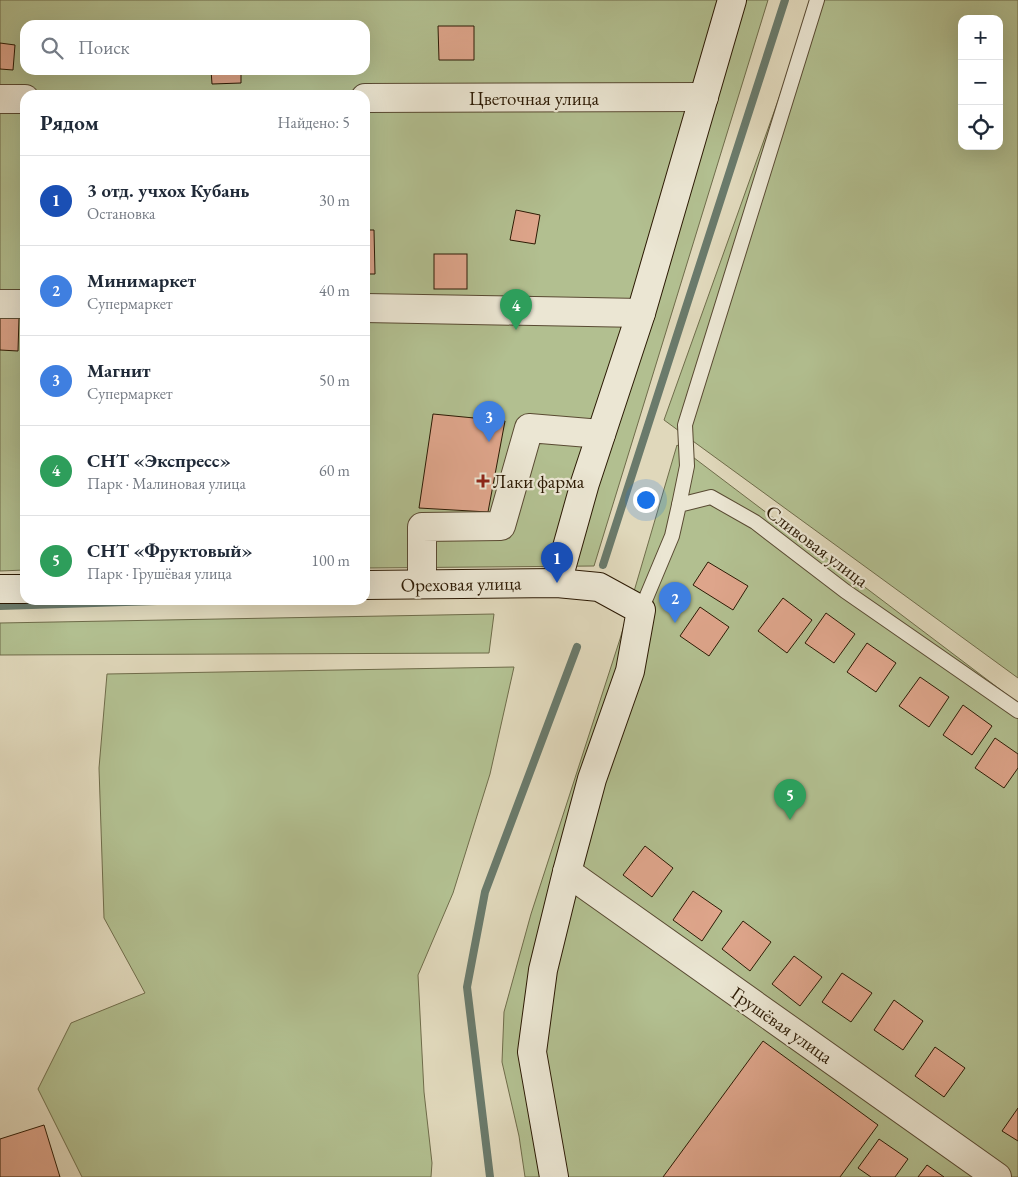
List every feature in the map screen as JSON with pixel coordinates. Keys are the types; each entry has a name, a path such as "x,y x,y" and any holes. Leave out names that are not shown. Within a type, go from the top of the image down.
{"street":[{"path":"557,583 585,483 641,313 732,0"},
{"name":"Цветочная улица","path":"370,98 704,97"},
{"path":"0,99 20,99"},
{"path":"0,304 20,304"},
{"path":"370,308 641,313"},
{"path":"422,584 422,527 501,526 529,428 601,434"},
{"name":"Ореховая улица","path":"370,585 557,583 599,587 641,610"},
{"path":"0,589 20,589"},
{"path":"554,1177 532,1052 543,970 566,872 592,779 630,671 641,610"},
{"name":"Грушёвая улица","path":"566,872 997,1177"}],"lane":[{"path":"641,610 672,536 687,466 685,425 816,0"},
{"name":"Сливовая улица","path":"679,505 711,497 755,522 845,591 1018,711"}],"green space":[{"path":"0,0 768,0 594,566 370,568 370,90 20,90 20,570 0,571"},
{"path":"814,0 1018,0 1018,678 664,420"},
{"path":"677,445 1018,703 1018,1177 525,1177 519,1136 502,1062 504,1012 531,914 620,639"},
{"path":"494,614 489,653 0,655 0,623"},
{"path":"514,667 490,774 453,893 418,975 424,1092 432,1163 431,1177 82,1177 38,1089 71,1023 145,993 104,918 99,768 107,674"}],"building":[{"path":"438,26 474,26 474,60 439,60"},
{"path":"0,43 15,45 13,70 0,69"},
{"path":"211,75 241,75 241,83 212,84"},
{"path":"516,210 540,215 535,244 510,240"},
{"path":"370,230 374,230 375,274 370,274"},
{"path":"434,254 467,254 467,289 434,289"},
{"path":"0,318 19,318 18,351 0,350"},
{"path":"433,414 505,421 488,512 419,508"},
{"path":"708,562 748,586 733,610 693,585"},
{"path":"783,598 812,620 787,653 758,631"},
{"path":"700,607 729,627 709,656 680,636"},
{"path":"826,613 855,634 834,663 805,643"},
{"path":"867,643 896,663 876,692 847,672"},
{"path":"920,677 949,697 929,727 899,706"},
{"path":"963,705 992,726 972,755 943,735"},
{"path":"995,738 1018,754 1018,768 1004,788 975,768"},
{"path":"645,846 673,868 652,897 623,875"},
{"path":"693,891 722,911 702,941 673,920"},
{"path":"743,921 771,942 750,971 722,949"},
{"path":"794,956 822,977 800,1006 772,984"},
{"path":"842,973 872,993 851,1022 822,1002"},
{"path":"894,1000 923,1021 903,1050 874,1030"},
{"path":"763,1041 878,1125 840,1177 663,1177"},
{"path":"935,1047 965,1068 944,1097 915,1076"},
{"path":"1018,1108 1018,1141 1002,1131"},
{"path":"44,1125 60,1177 0,1177 0,1139"},
{"path":"879,1139 908,1159 895,1177 871,1177 858,1168"},
{"path":"927,1165 944,1177 918,1177"}],"waterway":[{"path":"603,565 785,0"},
{"path":"0,606 31,605"},
{"path":"490,1177 467,987 485,892 577,647"}],"place":[{"name":"СНТ «Экспресс»","path":"516,330"},
{"name":"Магнит","path":"489,442"},
{"name":"Лаки фарма","path":"483,481"},
{"name":"3 отд. учхох Кубань","path":"557,583"},
{"name":"Минимаркет","path":"675,623"},
{"name":"СНТ «Фруктовый»","path":"790,820"}]}
